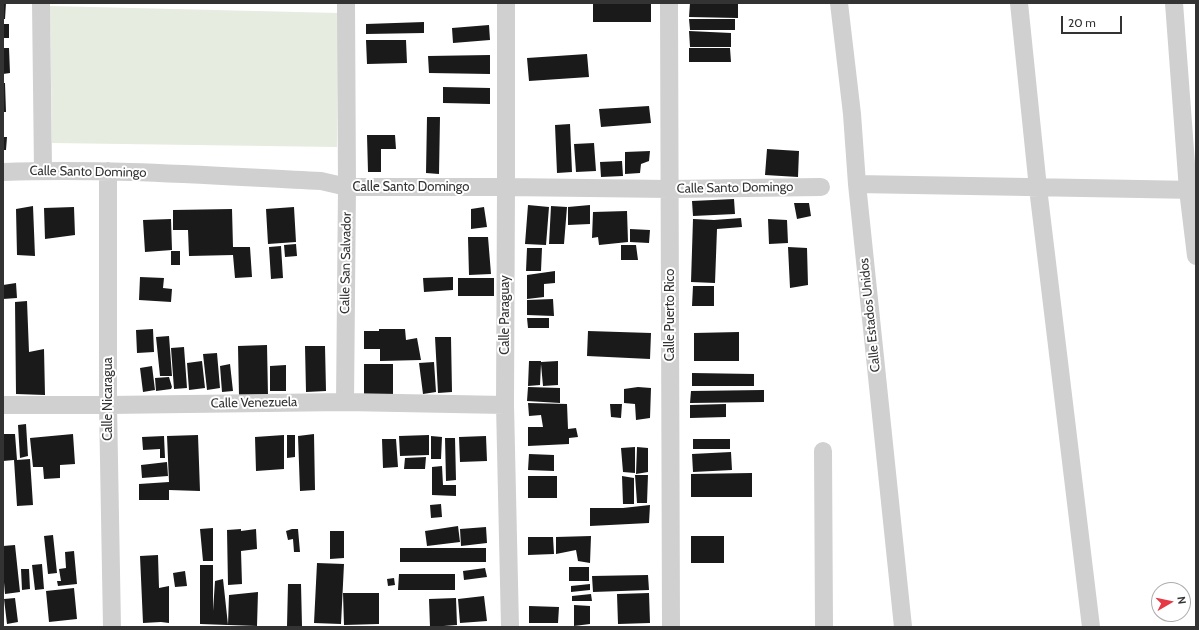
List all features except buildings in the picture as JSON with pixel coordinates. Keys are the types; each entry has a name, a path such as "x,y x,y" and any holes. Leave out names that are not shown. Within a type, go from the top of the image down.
{"street":[{"path":"41,3 43,170"},
{"name":"Calle San Salvador","path":"345,402 347,187 346,3"},
{"name":"Calle Paraguay","path":"506,3 505,405 510,627"},
{"name":"Calle Puerto Rico","path":"669,3 671,627"},
{"name":"Calle Estados Unidos","path":"839,3 852,114 857,184 903,627"},
{"path":"1019,3 1038,188 1091,627"},
{"path":"1174,3 1192,190 1196,256"},
{"name":"Calle Santo Domingo","path":"3,172 43,170 108,171 320,181 347,187 670,189 821,187"},
{"name":"Calle Nicaragua","path":"108,171 108,405 112,627"},
{"path":"857,184 1192,190"},
{"name":"Calle Venezuela","path":"3,405 345,402 505,405"},
{"path":"823,451 824,627"}],"shaded area":[{"path":"50,6 338,13 337,147 52,143"}]}
